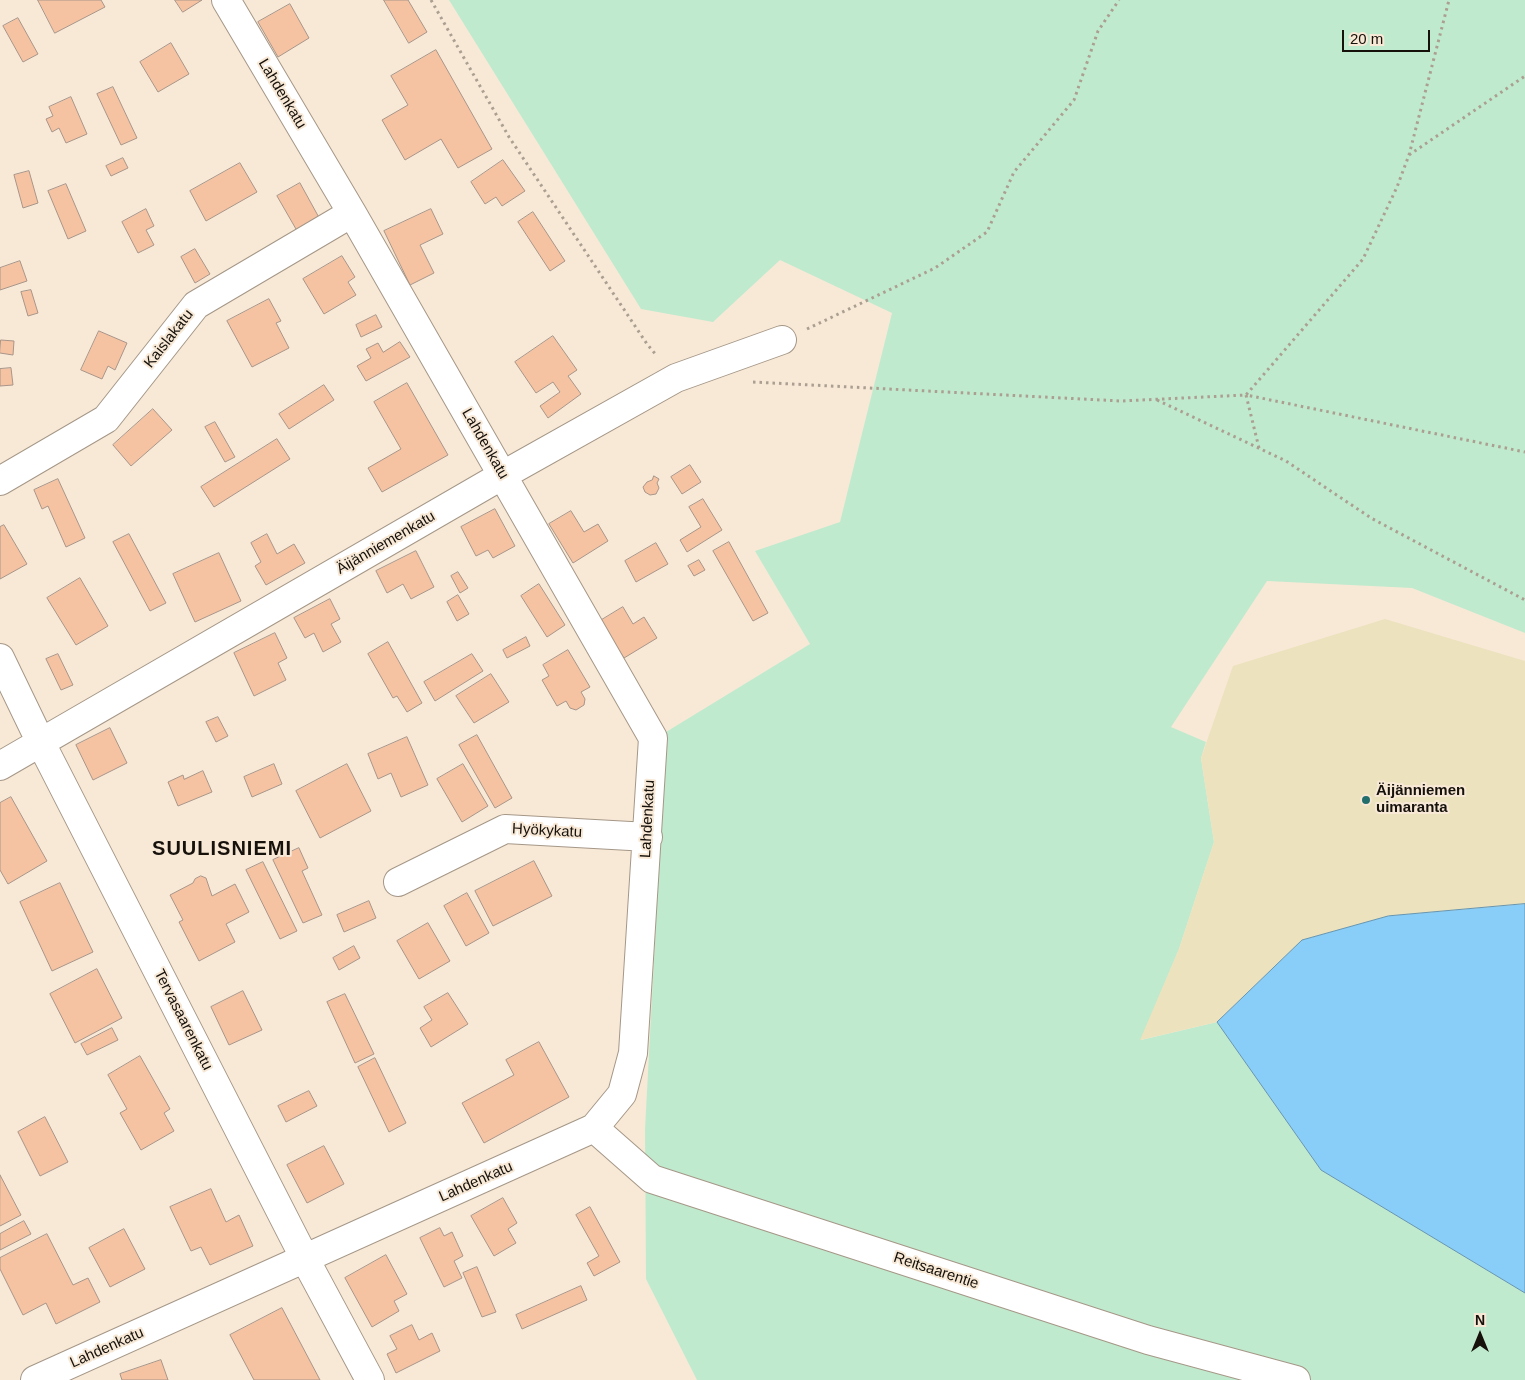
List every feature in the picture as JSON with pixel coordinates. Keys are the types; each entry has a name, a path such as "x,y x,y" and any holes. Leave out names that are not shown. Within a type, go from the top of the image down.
{"street":[{"name":"Lahdenkatu","path":"35,1380 594,1128 622,1094 633,1053 653,738 352,213 226,0"},
{"name":"Kaislakatu","path":"0,481 106,419 196,305 352,213"},
{"name":"Äijänniemenkatu","path":"0,766 503,475 676,378 782,340"},
{"name":"Tervasaarenkatu","path":"0,658 41,743 305,1259 370,1380"},
{"name":"Hyökykatu","path":"398,882 505,829 648,837"},
{"name":"Reitsaarentie","path":"594,1128 652,1179 1148,1340 1296,1380"}],"path":[{"path":"431,0 509,137 648,344 676,378"},
{"path":"782,340 934,268 987,232 1014,172 1074,100 1098,31 1119,0"},
{"path":"1246,395 1363,259 1397,187 1409,155 1447,1"},
{"path":"1409,155 1525,76"},
{"path":"745,382 1121,401 1246,395 1525,452"},
{"path":"1246,395 1259,448"},
{"path":"1156,400 1286,461 1371,518 1525,600"}],"green space":[{"path":"449,0 1525,0 1525,633 1412,588 1267,581 1171,727 1206,742 1201,758 1214,842 1179,949 1141,1040 1217,1022 1321,1170 1525,1293 1525,1380 697,1380 646,1279 645,1129 666,732 810,644 755,551 840,522 892,313 780,260 713,322 641,309"}],"sand":[{"name":"Äijänniemen uimaranta","path":"1385,619 1525,661 1525,904 1388,916 1302,940 1217,1022 1140,1040 1179,949 1214,842 1201,758 1233,666"}],"water":[{"path":"1525,904 1525,1293 1321,1170 1217,1022 1302,940 1388,916"}],"building":[{"path":"38,0 101,0 105,7 55,33"},
{"path":"175,0 202,0 183,12"},
{"path":"384,0 408,0 427,32 409,43"},
{"path":"290,4 309,38 278,57 258,22"},
{"path":"18,18 38,54 23,62 3,26"},
{"path":"171,43 189,74 158,92 140,62"},
{"path":"436,50 492,149 458,168 441,139 405,160 382,120 408,105 391,76"},
{"path":"113,87 137,138 121,145 97,94"},
{"path":"71,97 87,134 66,143 59,128 52,132 46,119 53,116 49,107"},
{"path":"123,158 128,168 111,176 106,166"},
{"path":"503,160 525,191 502,206 496,197 485,204 471,182"},
{"path":"240,163 257,192 206,221 190,191"},
{"path":"29,171 38,203 23,208 14,175"},
{"path":"300,183 322,223 300,236 277,196"},
{"path":"66,184 86,231 68,239 48,191"},
{"path":"146,209 154,226 146,230 154,245 138,253 122,222"},
{"path":"431,209 443,234 420,245 434,273 410,285 384,231"},
{"path":"533,212 565,261 550,271 518,222"},
{"path":"195,249 210,274 195,283 181,257"},
{"path":"342,256 355,277 348,282 356,295 324,314 303,279"},
{"path":"20,261 27,281 0,290 0,268"},
{"path":"31,290 38,313 28,316 21,292"},
{"path":"269,299 281,321 276,323 289,348 252,367 227,321"},
{"path":"376,315 382,327 361,337 356,325"},
{"path":"99,331 127,343 115,370 108,366 102,379 81,370"},
{"path":"553,336 577,370 568,376 581,394 548,418 540,406 560,392 553,382 536,393 515,362"},
{"path":"1,340 14,341 13,355 0,353"},
{"path":"400,342 410,357 366,381 357,366 371,358 366,349 378,343 383,352"},
{"path":"11,368 13,385 0,386 0,369"},
{"path":"407,383 448,455 382,492 368,468 401,449 374,402"},
{"path":"324,385 334,400 289,429 279,414"},
{"path":"153,409 172,430 131,466 113,445"},
{"path":"215,422 235,457 225,462 205,427"},
{"path":"277,439 290,459 214,507 201,487"},
{"path":"690,465 701,482 682,494 671,477"},
{"path":"654,476 659,479 657,483 659,488 656,494 650,495 645,492 643,487"},
{"path":"58,479 85,538 66,547 48,506 42,509 34,490"},
{"path":"703,499 722,530 687,552 680,540 701,527 689,507"},
{"path":"495,509 515,546 493,558 488,550 476,556 461,527"},
{"path":"571,511 584,532 598,524 608,541 573,563 549,524"},
{"path":"4,525 27,564 0,579 0,527"},
{"path":"129,534 166,603 150,611 113,542"},
{"path":"267,534 277,554 294,544 305,563 266,585 255,566 261,562 251,543"},
{"path":"729,542 768,613 753,621 713,551"},
{"path":"656,543 668,564 636,582 625,561"},
{"path":"416,551 434,587 411,599 403,584 387,593 376,571"},
{"path":"219,553 241,601 195,622 173,574"},
{"path":"699,560 705,570 694,576 688,566"},
{"path":"458,572 468,588 460,593 451,576"},
{"path":"80,578 108,626 76,645 47,598"},
{"path":"539,584 565,625 547,637 521,596"},
{"path":"458,595 469,614 457,621 447,602"},
{"path":"330,599 340,619 331,624 341,642 323,652 314,633 305,638 294,618"},
{"path":"623,607 633,624 644,617 657,638 624,658 600,621"},
{"path":"275,633 287,658 278,663 286,680 254,696 234,653"},
{"path":"526,637 530,646 507,658 503,650"},
{"path":"388,642 422,703 407,712 397,696 393,698 368,654"},
{"path":"568,650 590,687 581,692 585,699 584,705 576,710 570,708 566,701 557,706 542,680 549,676 543,665"},
{"path":"58,654 73,685 61,690 46,659"},
{"path":"472,654 483,671 435,701 424,682"},
{"path":"491,674 509,702 474,723 456,696"},
{"path":"218,717 228,736 216,742 206,722"},
{"path":"110,728 127,763 93,780 76,745"},
{"path":"477,735 512,798 495,808 459,745"},
{"path":"407,737 428,785 401,797 391,773 378,779 368,754"},
{"path":"274,764 282,784 252,797 244,777"},
{"path":"347,764 371,811 320,838 296,791"},
{"path":"463,764 488,806 462,822 437,779"},
{"path":"203,771 212,792 178,806 168,782 183,775 184,779"},
{"path":"11,797 47,861 8,884 0,870 0,803"},
{"path":"299,848 308,868 302,871 322,915 303,923 273,860"},
{"path":"534,861 552,896 493,926 475,891"},
{"path":"263,862 297,931 280,939 246,870"},
{"path":"201,876 206,878 212,896 235,884 249,912 226,924 235,942 199,961 179,922 183,920 170,895 193,883 195,879"},
{"path":"60,883 93,952 52,971 20,902"},
{"path":"467,893 489,933 466,946 444,906"},
{"path":"369,901 376,918 344,932 337,915"},
{"path":"428,923 450,961 419,979 397,941"},
{"path":"354,946 360,958 339,970 333,958"},
{"path":"97,969 122,1018 75,1043 50,994"},
{"path":"243,991 262,1030 229,1045 211,1007"},
{"path":"448,993 468,1024 431,1047 420,1028 432,1020 424,1007"},
{"path":"345,994 374,1054 355,1063 327,1002"},
{"path":"112,1028 118,1040 87,1055 81,1044"},
{"path":"539,1042 569,1097 484,1143 462,1103 514,1075 506,1060"},
{"path":"140,1056 170,1109 164,1113 174,1131 141,1150 120,1113 127,1109 108,1075"},
{"path":"375,1058 406,1123 389,1132 358,1067"},
{"path":"309,1091 317,1106 286,1122 278,1106"},
{"path":"45,1117 68,1162 40,1176 18,1132"},
{"path":"324,1146 344,1184 307,1203 287,1165"},
{"path":"0,1175 21,1215 0,1226"},
{"path":"211,1189 226,1222 239,1215 253,1246 210,1265 201,1247 191,1251 170,1207"},
{"path":"503,1198 517,1223 508,1229 516,1243 494,1256 471,1216"},
{"path":"590,1207 620,1262 594,1276 587,1263 599,1256 576,1215"},
{"path":"24,1221 31,1234 0,1250 0,1234"},
{"path":"440,1228 444,1236 452,1232 463,1256 454,1261 462,1278 444,1287 420,1238"},
{"path":"124,1229 145,1269 110,1287 89,1248"},
{"path":"47,1234 73,1285 88,1278 100,1302 56,1324 46,1303 23,1315 0,1269 0,1258"},
{"path":"386,1255 407,1294 394,1301 399,1311 372,1327 345,1278"},
{"path":"477,1267 496,1312 482,1317 463,1273"},
{"path":"581,1286 587,1300 522,1329 516,1315"},
{"path":"282,1308 320,1380 254,1380 230,1335"},
{"path":"412,1325 419,1340 432,1333 440,1351 396,1373 387,1354 397,1349 390,1336"},
{"path":"161,1360 168,1380 122,1380 120,1374"}],"place":[{"name":"Äijänniemen uimaranta","path":"1366,800"}],"district":[{"name":"SUULISNIEMI","path":"222,849"}]}
